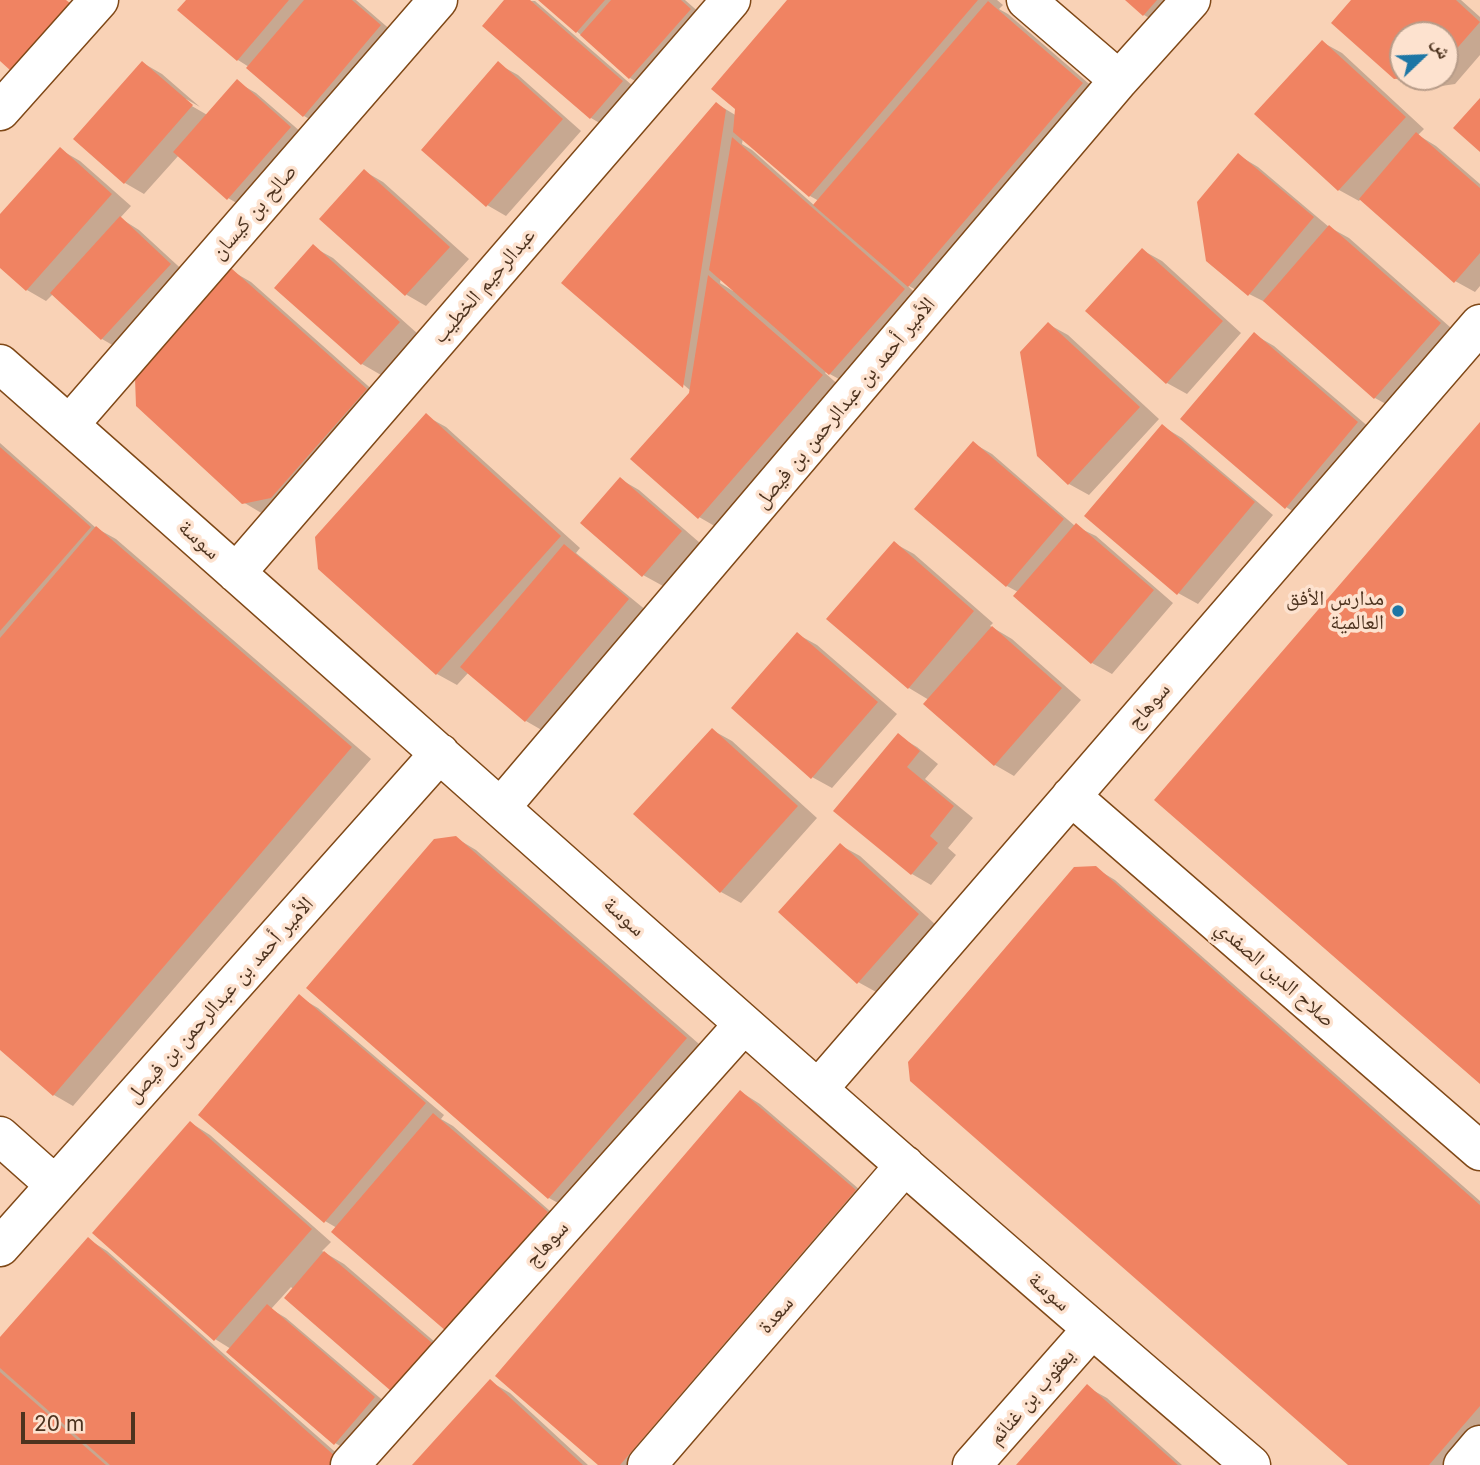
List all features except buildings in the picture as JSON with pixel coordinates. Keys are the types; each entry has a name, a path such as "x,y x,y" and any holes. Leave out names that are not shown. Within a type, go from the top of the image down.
{"street":[{"path":"0,111 99,0"},
{"name":"صالح بن كيسان","path":"69,425 438,0"},
{"name":"عبدالرحيم الخطيب","path":"236,573 731,0"},
{"path":"1026,0 1119,80"},
{"name":"الأمير أحمد بن عبدالرحمن بن فيصل","path":"500,807 1119,80 1191,0"},
{"name":"سوهاج","path":"819,1088 1480,324"},
{"name":"سوسة","path":"0,364 744,1024 1251,1465"},
{"name":"الأمير أحمد بن عبدالرحمن بن فيصل","path":"0,1247 440,753"},
{"name":"صلاح الدين الصفدي","path":"1071,796 1480,1151"},
{"name":"سوهاج","path":"350,1465 744,1024"},
{"path":"0,1136 55,1185"},
{"name":"سعدة","path":"647,1465 905,1165"},
{"name":"يعقوب بن غنائم","path":"972,1465 1092,1329"},
{"path":"1463,1465 1480,1446"}],"place":[{"name":"مدارس الأفق العالمية","path":"1398,611"}]}
